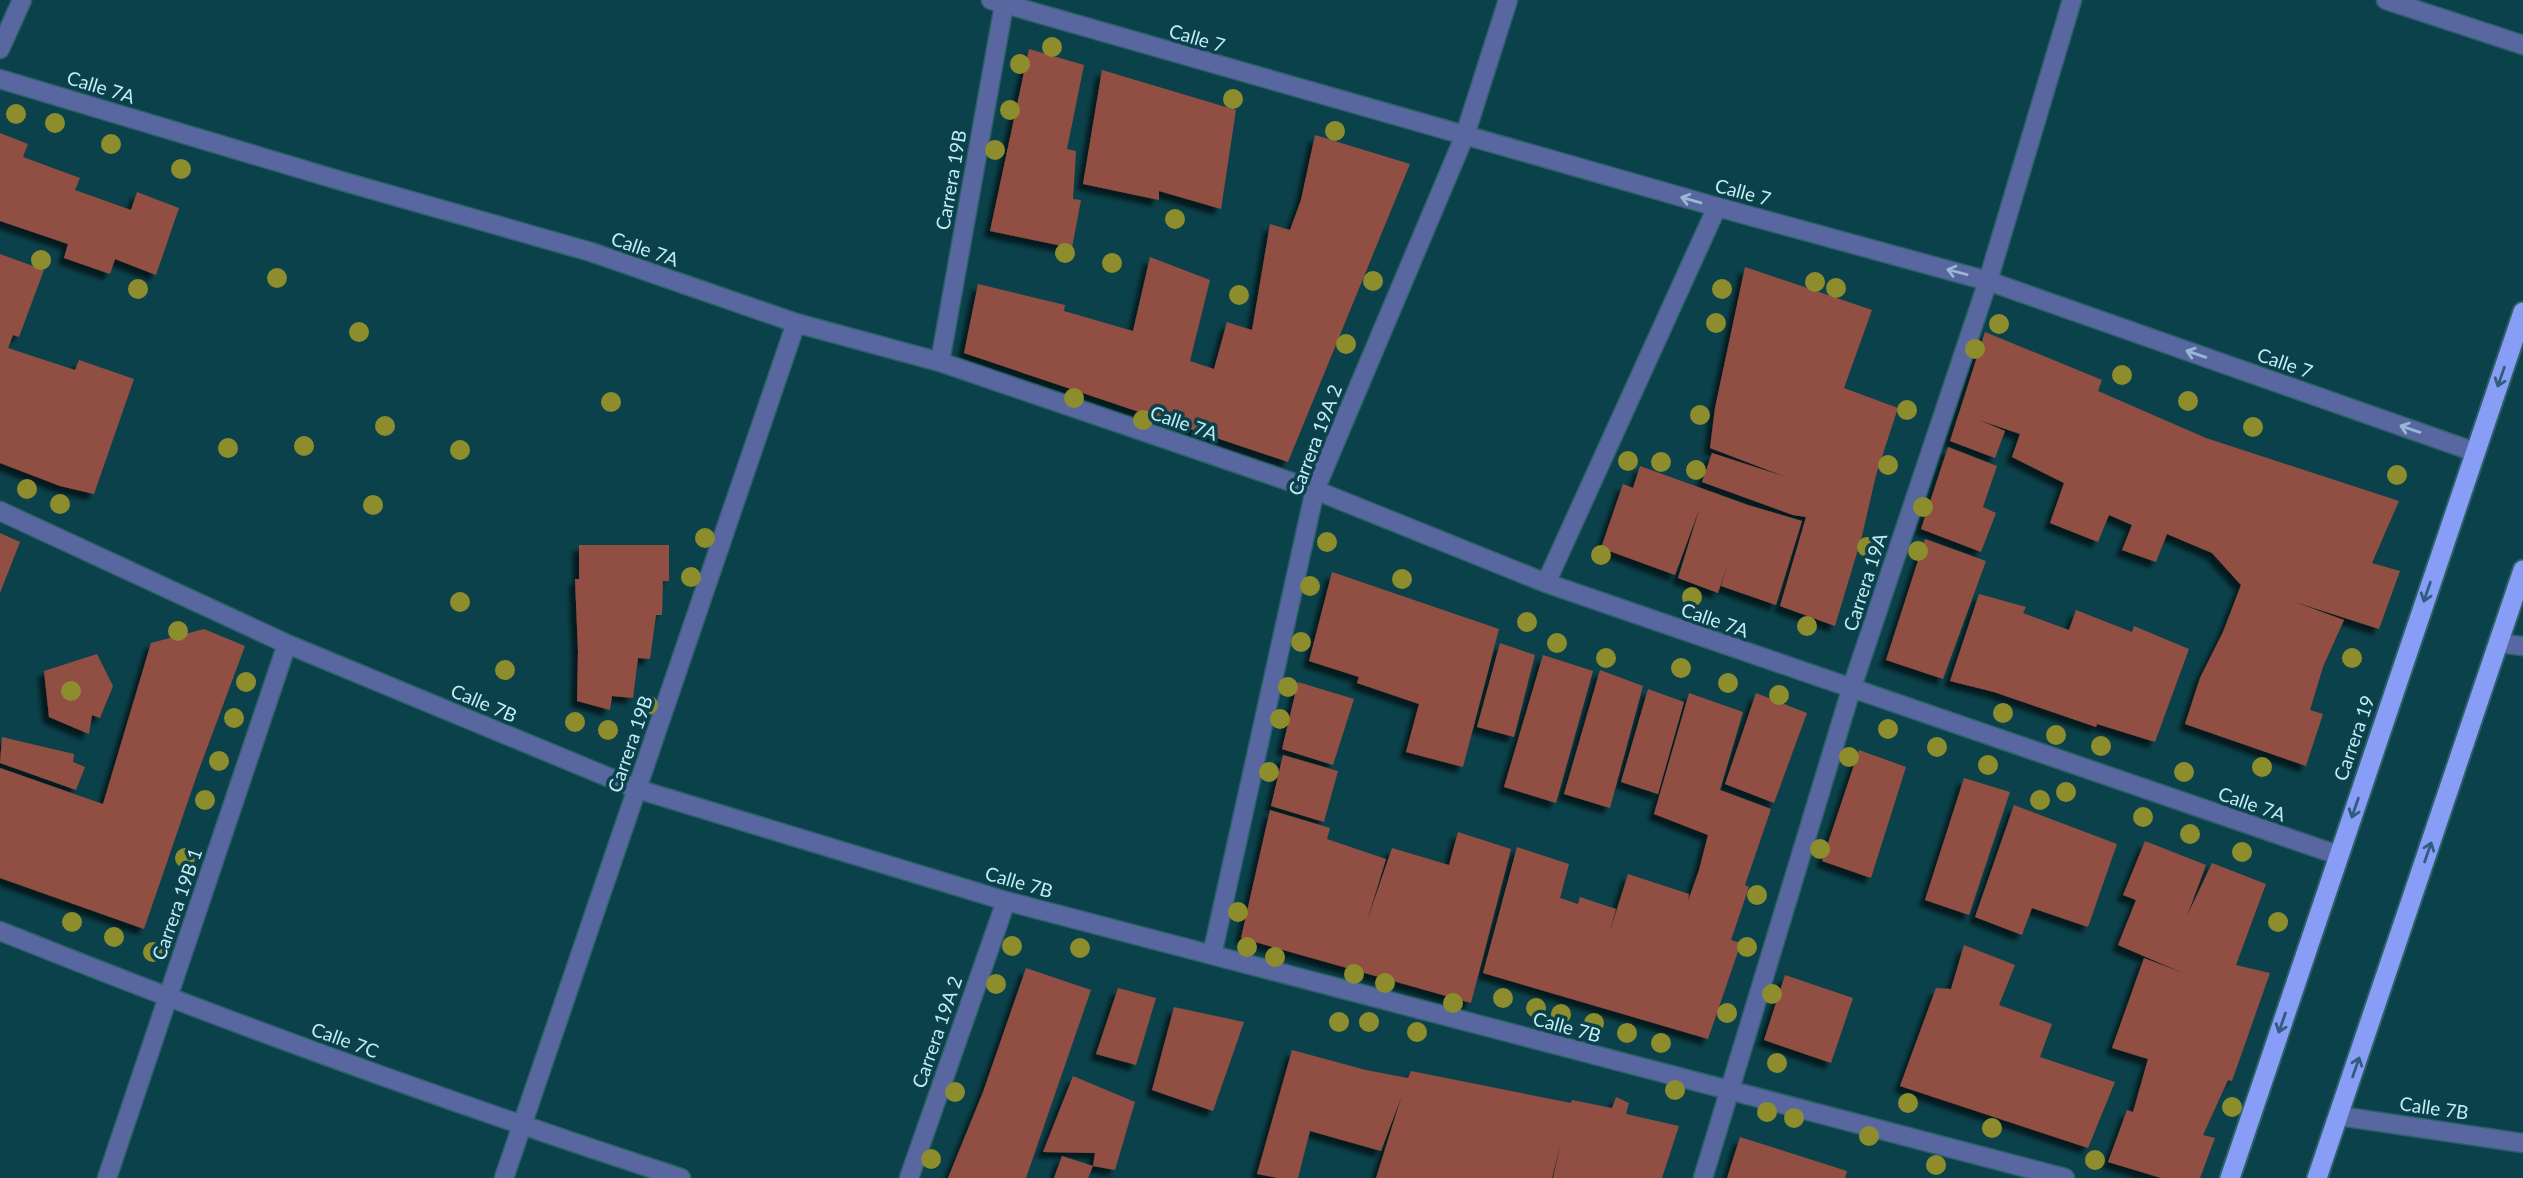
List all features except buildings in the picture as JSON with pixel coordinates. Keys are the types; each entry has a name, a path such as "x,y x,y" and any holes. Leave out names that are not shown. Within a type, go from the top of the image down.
{"highway":[{"name":"Carrera 19","path":"2230,1178 2475,452 2519,334 2523,312"},
{"path":"2317,1178 2523,570"}],"street":[{"path":"0,49 22,0"},
{"name":"Carrera 19A 2","path":"1212,955 1315,490 1465,135 1508,0"},
{"name":"Carrera 19A","path":"1703,1178 1852,690 1988,281 2072,0"},
{"path":"2386,0 2523,45"},
{"name":"Calle 7","path":"998,2 1717,207 1988,281 2475,452"},
{"name":"Carrera 19B","path":"940,362 998,2"},
{"name":"Calle 7A","path":"0,79 591,252 796,323 940,362 1315,490 1546,583 2338,855"},
{"path":"1546,583 1717,207"},
{"name":"Carrera 19B","path":"504,1178 796,323"},
{"name":"Calle 7B","path":"0,511 287,644 637,789 1006,901 2066,1178"},
{"path":"2498,643 2523,646"},
{"name":"Carrera 19B 1","path":"107,1178 287,644"},
{"name":"Carrera 19A 2","path":"909,1178 1006,901"},
{"name":"Calle 7C","path":"0,931 168,999 522,1126 681,1178"},
{"name":"Calle 7B","path":"2339,1116 2523,1143"}]}
